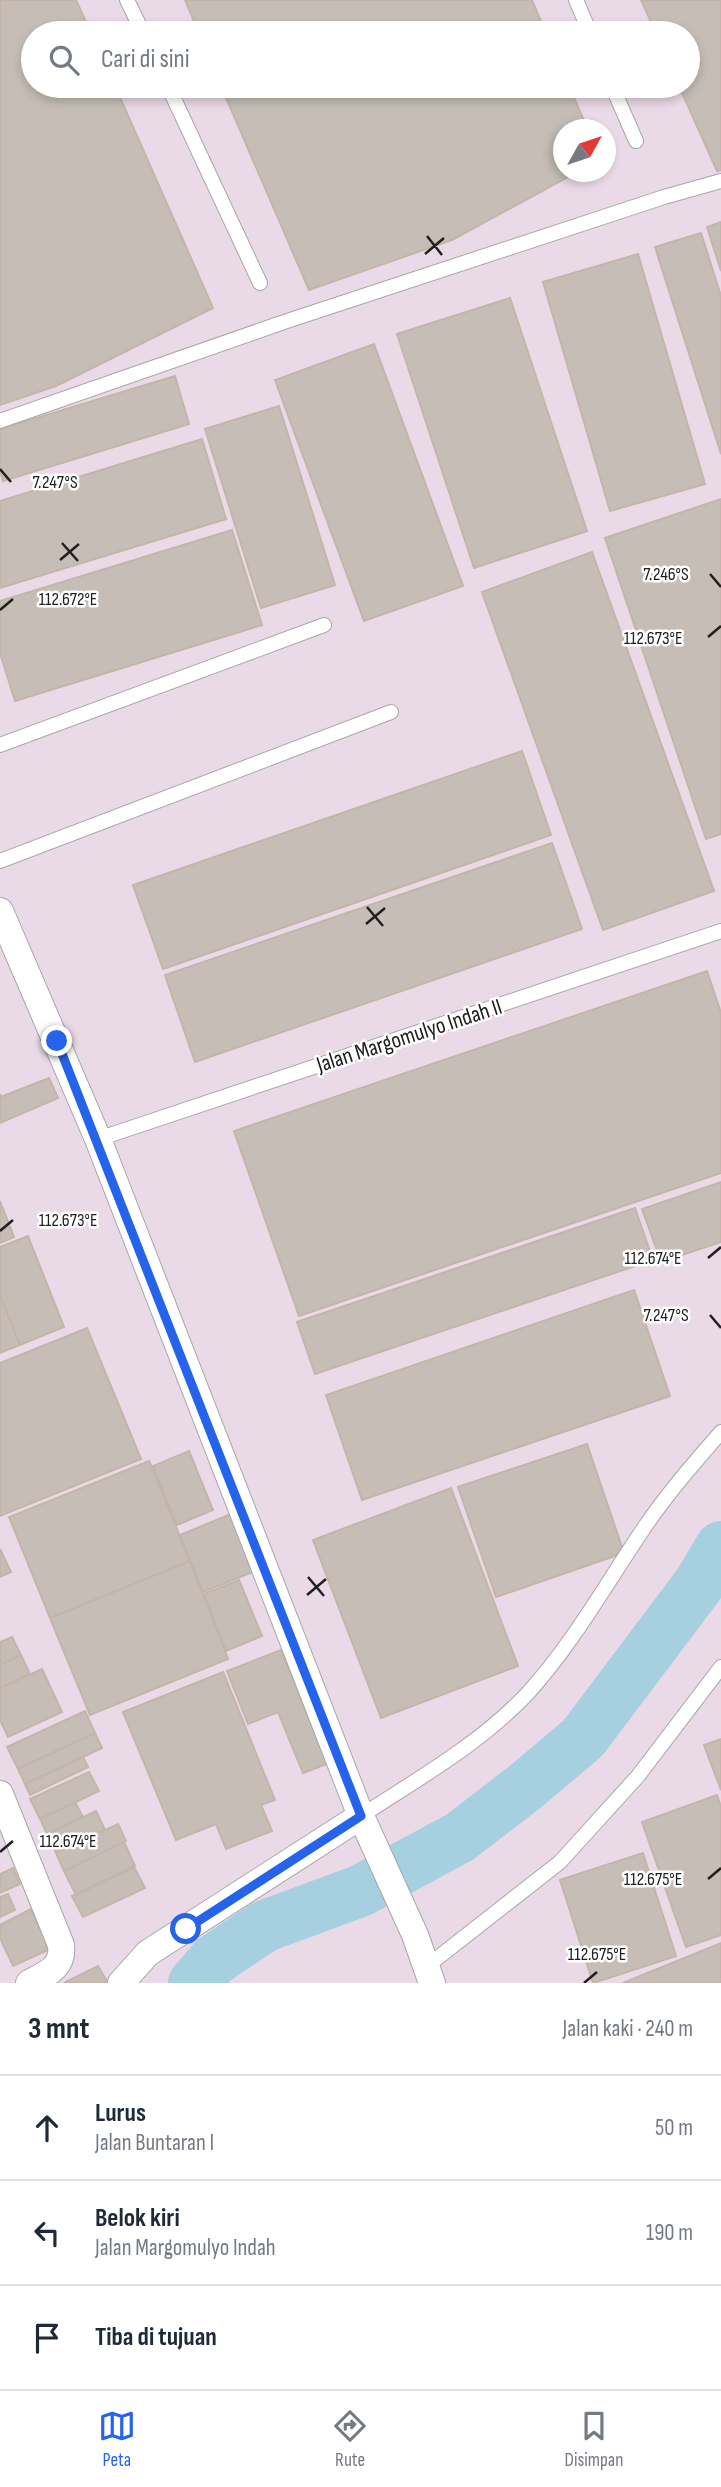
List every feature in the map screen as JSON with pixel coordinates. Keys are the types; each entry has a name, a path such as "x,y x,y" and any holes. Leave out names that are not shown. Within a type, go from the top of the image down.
{"street":[{"path":"0,911 97,1139 361,1816 415,1935 429,1975"},
{"path":"0,1794 61,1945 60,1962 54,1969 29,1983"},
{"path":"121,1983 148,1953 361,1816"}],"lane":[{"path":"127,0 137,21"},
{"path":"576,0 585,21"},
{"path":"174,98 260,283"},
{"path":"617,98 636,141"},
{"path":"0,421 287,321 651,201 721,181"},
{"path":"0,745 324,625"},
{"path":"0,861 391,712"},
{"name":"Jalan Margomulyo Indah II","path":"97,1139 721,931"},
{"path":"361,1816 468,1746 526,1694 569,1642 644,1527 721,1432"},
{"path":"429,1975 561,1861 638,1776 721,1667"}],"shaded area":[{"path":"0,0 721,0 721,1983 0,1983"}],"building":[{"path":"0,0 76,0 86,21 21,21 21,98 120,98 213,308 56,386 0,405"},
{"path":"185,0 532,0 541,21 194,21"},
{"path":"641,0 721,0 721,170 717,171 684,98 700,98 700,21 651,21"},
{"path":"226,98 574,98 583,119 553,119 553,182 559,182 452,240 309,290"},
{"path":"721,222 721,271 707,227"},
{"path":"701,233 721,296 721,454 655,247"},
{"path":"638,254 705,484 610,511 543,282"},
{"path":"510,298 587,531 474,568 397,334"},
{"path":"374,344 463,586 364,621 275,380"},
{"path":"175,376 189,424 3,481 0,471 0,429"},
{"path":"279,406 335,585 261,608 205,429"},
{"path":"202,439 226,519 0,588 0,501"},
{"path":"721,499 721,834 706,839 605,538"},
{"path":"232,530 262,625 15,701 0,653 0,601"},
{"path":"592,552 714,891 603,930 482,592"},
{"path":"522,751 551,835 163,969 133,885"},
{"path":"552,843 582,929 195,1062 165,975"},
{"path":"707,971 721,1013 721,1173 299,1316 234,1131"},
{"path":"49,1078 58,1098 0,1123 0,1094 1,1097"},
{"path":"721,1182 721,1242 661,1262 642,1209"},
{"path":"0,1201 14,1237 0,1243"},
{"path":"635,1208 653,1260 315,1374 297,1322"},
{"path":"28,1236 64,1327 20,1345 0,1295 0,1247"},
{"path":"634,1290 670,1396 362,1500 326,1395"},
{"path":"0,1295 20,1345 0,1353"},
{"path":"87,1328 141,1459 0,1516 0,1363"},
{"path":"587,1444 624,1553 496,1597 458,1487"},
{"path":"189,1451 213,1510 177,1525 153,1466"},
{"path":"149,1461 190,1561 50,1618 9,1517"},
{"path":"451,1488 518,1666 381,1718 313,1540"},
{"path":"231,1514 255,1571 203,1592 180,1535"},
{"path":"0,1549 11,1572 0,1577"},
{"path":"190,1561 228,1659 90,1715 50,1618"},
{"path":"239,1580 262,1636 226,1651 204,1594"},
{"path":"12,1637 21,1655 0,1665 0,1642"},
{"path":"281,1650 327,1764 303,1773 278,1712 248,1724 227,1671"},
{"path":"21,1655 30,1674 0,1688 0,1665"},
{"path":"42,1669 62,1712 8,1737 0,1720 0,1688"},
{"path":"223,1672 275,1800 261,1805 272,1831 226,1849 216,1824 176,1840 123,1712"},
{"path":"85,1711 95,1733 18,1769 7,1747"},
{"path":"95,1733 102,1748 25,1784 18,1769"},
{"path":"721,1739 721,1790 704,1745"},
{"path":"83,1757 88,1767 30,1795 25,1784"},
{"path":"89,1772 99,1791 40,1819 30,1799"},
{"path":"717,1795 721,1807 721,1935 686,1947 642,1822"},
{"path":"75,1802 83,1817 47,1834 40,1819"},
{"path":"96,1811 105,1830 56,1853 47,1834"},
{"path":"118,1824 126,1841 64,1871 56,1853"},
{"path":"124,1842 135,1866 76,1895 64,1871"},
{"path":"643,1853 676,1956 593,1983 560,1880"},
{"path":"134,1867 145,1888 83,1917 72,1896"},
{"path":"13,1868 20,1884 0,1893 0,1874"},
{"path":"8,1894 15,1910 0,1917 0,1897"},
{"path":"31,1909 50,1949 13,1966 0,1938 0,1925"},
{"path":"721,1943 721,1983 623,1983"},
{"path":"98,1966 108,1983 64,1983"}],"waterway":[{"path":"194,1983 214,1960 265,1926 360,1891 460,1837 525,1787 583,1738 699,1584 721,1547"}],"route":[{"path":"57,1041 361,1816 186,1929"}]}
